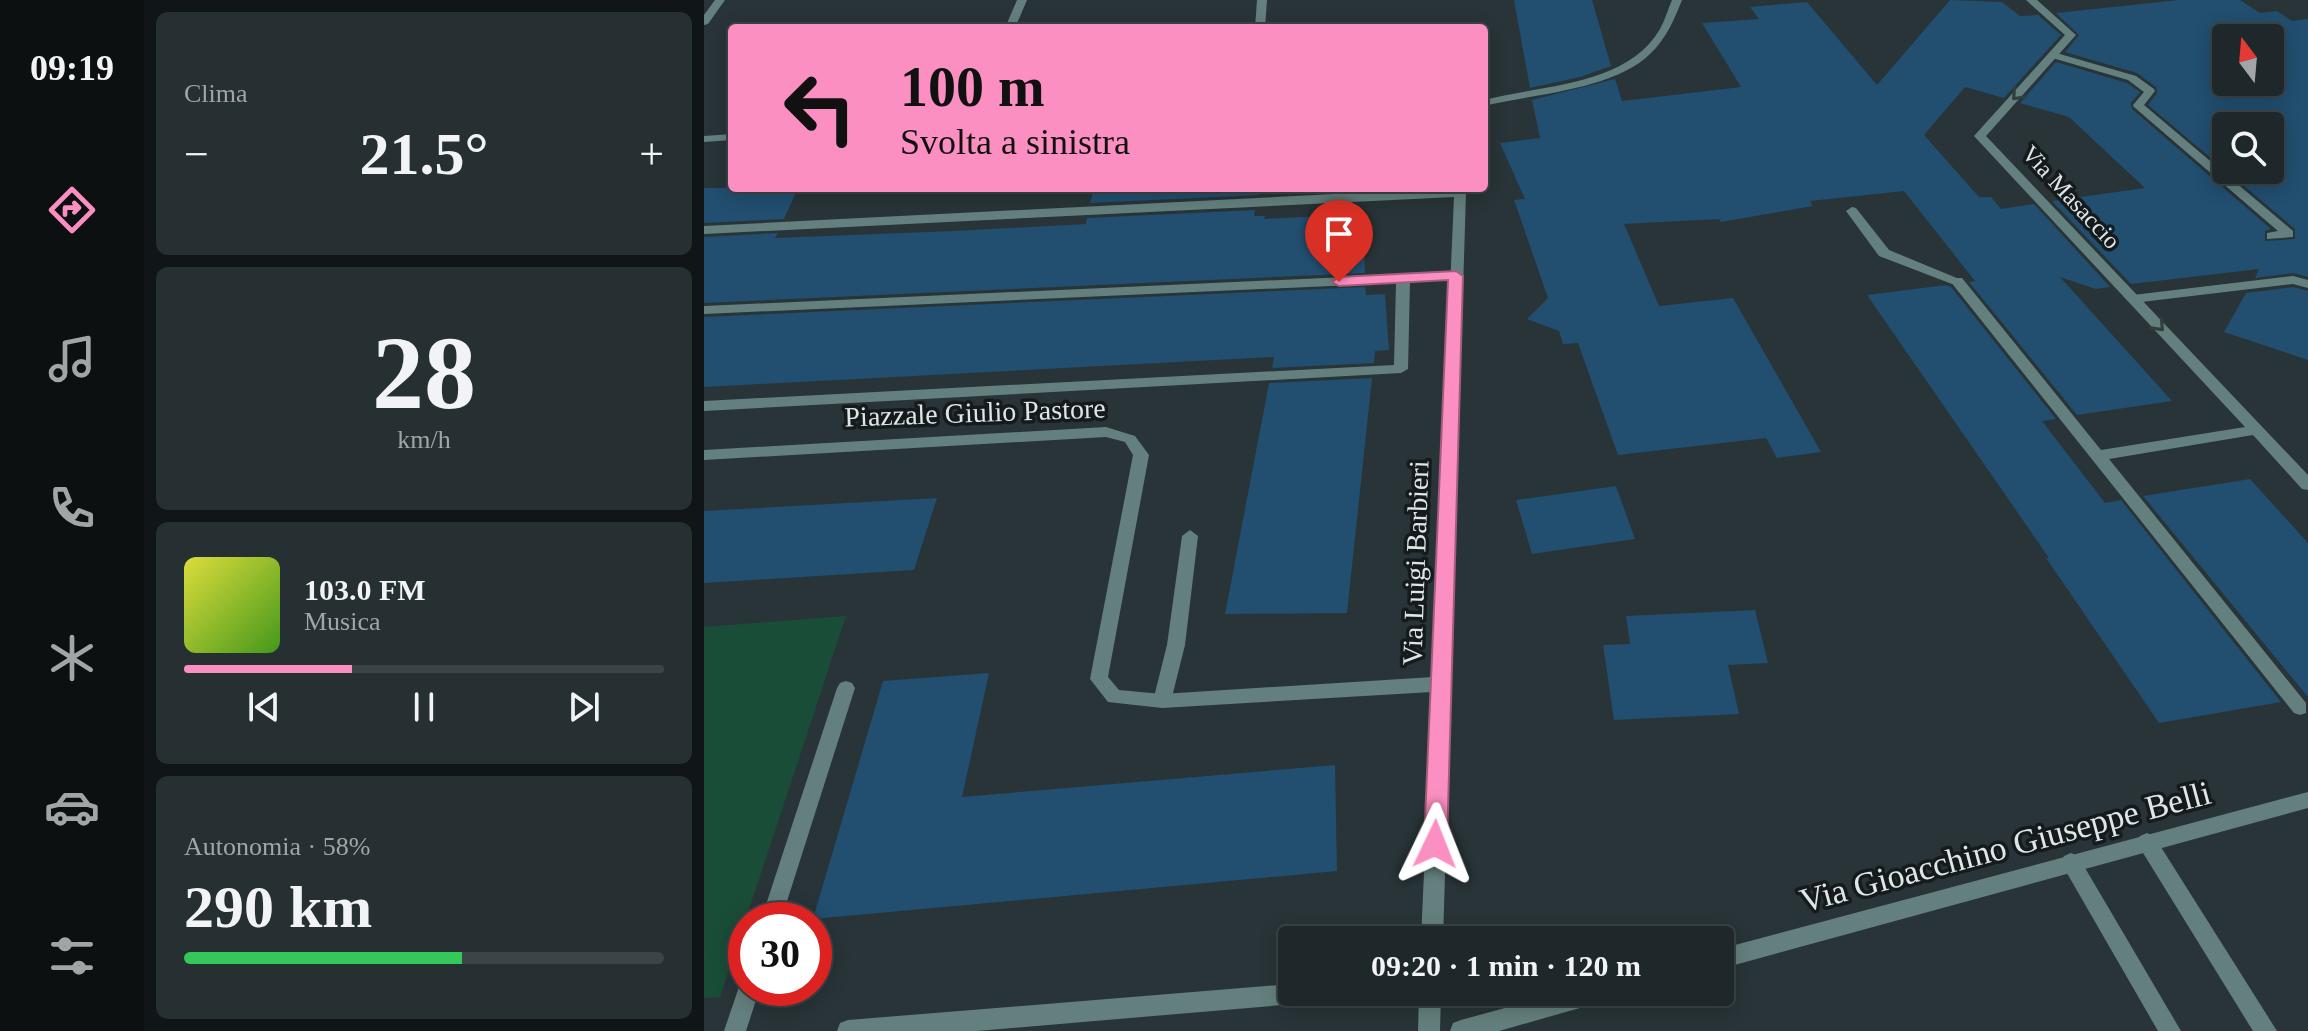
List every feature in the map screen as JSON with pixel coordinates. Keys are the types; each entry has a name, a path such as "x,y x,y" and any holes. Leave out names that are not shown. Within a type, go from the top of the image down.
{"street":[{"path":"704,22 720,0"},
{"path":"1012,24 1022,0"},
{"path":"1260,24 1262,0"},
{"path":"1488,99 1611,75 1652,50 1672,17 1677,0"},
{"name":"Via Masaccio","path":"2031,0 2071,35 1980,136 2308,485"},
{"path":"2053,55 2132,78 2150,91 2138,105 2289,234 2271,236"},
{"path":"704,139 728,137"},
{"path":"704,230 1441,192"},
{"name":"Via Luigi Barbieri","path":"1432,926 1460,192"},
{"path":"1852,211 1884,253 1957,281 2300,708"},
{"path":"704,310 1456,276"},
{"path":"704,406 1401,369 1403,279"},
{"path":"2133,299 2293,280 2308,284"},
{"path":"2097,456 2256,430"},
{"name":"Piazzale Giulio Pastore","path":"704,455 1106,432 1130,439 1141,455 1099,679 1114,697 1162,701 1441,684"},
{"path":"1162,701 1176,645 1190,536"},
{"path":"777,902 846,688"},
{"name":"Via Gioacchino Giuseppe Belli","path":"1734,955 2308,800"},
{"path":"2147,842 2266,1031"},
{"path":"2071,862 2170,1031"},
{"path":"848,1031 1278,995"},
{"path":"735,1031 743,1006"},
{"path":"1429,1031 1430,1006"},
{"path":"1461,1031 1551,1006"}],"green space":[{"path":"846,616 751,902 728,902 728,973 720,997 704,998 704,627"}],"building":[{"path":"1514,0 1592,0 1611,66 1580,77 1530,88"},
{"path":"1950,0 2002,2 2020,16 2038,15 2061,35 2004,98 1965,87 1924,135 1979,197 1991,197 2001,209 2034,204 2110,287 2096,289 2060,277 2172,401 2077,415 1969,282 1975,281 1904,191 1810,201 1813,206 1721,222 1719,219 1624,224 1659,306 1733,298 1821,452 1777,458 1766,438 1618,455 1578,343 1563,344 1559,331 1527,319 1548,298 1514,200 1525,199 1500,143 1540,138 1532,100 1615,79 1622,101 1741,87 1702,23 1759,19 1750,7 1807,2 1877,85"},
{"path":"2179,0 2240,0 2260,13 2277,11 2292,21 2308,19 2308,277 2293,273 2255,278 2259,269 2131,284 2052,201 2145,188 2069,117 2020,103 2056,62 2127,83 2140,92 2131,103 2132,109 2212,178 2212,184 2219,184 2271,229 2265,231 2265,241 2295,239 2295,229 2242,184 2284,184 2284,112 2212,112 2212,159 2148,105 2157,93 2156,87 2137,73 2065,52 2079,35 2056,13"},
{"path":"704,188 728,188 728,192 796,192 784,219 704,223"},
{"path":"1093,192 1259,192 1259,195 1090,203"},
{"path":"1255,210 1254,216 1265,216 1264,219 1363,214 1365,273 704,303 704,237 778,233 775,238 954,231 1086,224 1087,218"},
{"path":"1946,285 1951,287 2056,419 2042,421 2105,503 2121,500 2281,702 2159,723 1867,295"},
{"path":"1365,287 1366,295 1385,294 1389,350 1375,351 1374,363 1272,368 1274,357 704,387 704,317"},
{"path":"2293,287 2308,291 2308,360 2224,332 2246,293"},
{"path":"1372,378 1347,613 1225,614 1269,383"},
{"path":"2250,479 2308,543 2308,697 2143,496"},
{"path":"1616,486 1635,539 1532,554 1516,500"},
{"path":"937,498 914,570 704,583 704,511"},
{"path":"1755,610 1768,663 1728,665 1739,714 1614,720 1603,645 1630,644 1626,616"},
{"path":"989,673 962,797 1335,765 1337,871 832,917 832,902 818,902 883,681"}],"route":[{"path":"1339,282 1456,276 1435,844"}]}
